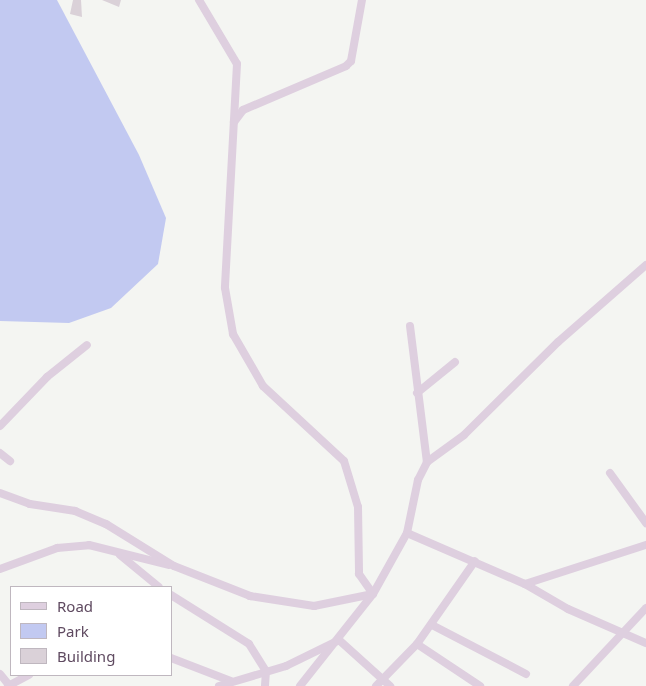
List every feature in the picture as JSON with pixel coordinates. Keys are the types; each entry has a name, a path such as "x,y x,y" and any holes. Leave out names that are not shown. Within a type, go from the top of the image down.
{"street":[{"path":"198,0 237,64 234,122 234,199 225,288 233,334 263,386 344,461 358,507 359,574 373,594"},
{"path":"234,122 243,110 346,66 351,61 362,0"},
{"path":"300,686 339,640 373,594 407,533 418,480 427,462 464,435 536,362 646,265"},
{"path":"410,326 427,462"},
{"path":"0,426 47,377 87,345"},
{"path":"417,393 455,362"},
{"path":"0,453 10,461"},
{"path":"610,474 646,523"},
{"path":"0,493 91,518 174,566"},
{"path":"407,533 525,584 568,609 646,643"},
{"path":"0,569 57,548 90,545 174,566 250,596 301,606 373,594"},
{"path":"525,584 646,545"},
{"path":"113,550 158,586"},
{"path":"379,683 418,644 475,561"},
{"path":"172,597 249,644 266,671 266,686"},
{"path":"573,686 585,669 626,633 646,608"},
{"path":"432,625 526,674"},
{"path":"219,686 305,659 339,640"},
{"path":"339,640 379,683 390,686"},
{"path":"418,644 480,686"},
{"path":"172,658 231,681"},
{"path":"0,674 9,686 28,676"}],"green space":[{"path":"0,0 57,0 139,155 166,218 158,264 111,308 69,323 0,321"}],"building":[{"path":"73,0 81,0 82,17 70,14"},
{"path":"102,0 121,0 119,7"}]}
